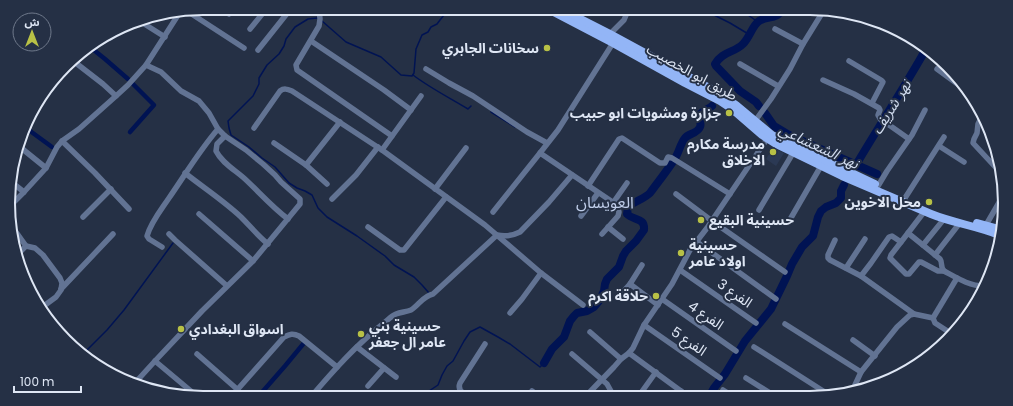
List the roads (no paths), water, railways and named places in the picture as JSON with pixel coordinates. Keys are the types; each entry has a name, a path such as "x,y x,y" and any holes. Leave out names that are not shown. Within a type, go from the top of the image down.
{"main road":[{"name":"طريق ابو الخصيب","path":"559,15 687,80 728,99 772,135 784,142 905,198 948,215 996,228"},
{"name":"طريق ابو الخصيب","path":"573,15 610,34 687,80 726,105 767,139 793,153 944,220 995,234"}],"street":[{"path":"193,15 244,48"},
{"path":"250,29 261,15"},
{"path":"258,50 286,15"},
{"path":"320,15 319,26 296,65 297,70 392,136"},
{"path":"610,34 620,26 626,15"},
{"path":"755,121 790,69 821,15"},
{"path":"15,201 46,168 57,147 62,141 79,129 116,96 146,65 177,17"},
{"path":"145,24 165,37"},
{"path":"775,29 803,44"},
{"path":"310,40 411,110"},
{"path":"493,212 558,130 613,43"},
{"path":"849,61 883,82 872,103"},
{"path":"77,64 116,96"},
{"path":"740,64 778,86"},
{"path":"138,379 226,285 253,261 300,204 300,198 281,182 275,174 218,129 209,113 199,101 181,91 162,72 146,65"},
{"path":"426,68 473,96 527,132 548,143"},
{"path":"937,69 951,80"},
{"path":"823,80 872,103 880,110 878,115 880,120 909,139"},
{"path":"254,128 280,90 287,89 292,91 380,148 485,225 541,273 583,305"},
{"path":"332,199 392,136 421,96"},
{"path":"878,186 909,139 925,110"},
{"path":"979,121 977,134 973,143 994,166"},
{"path":"306,165 340,122"},
{"path":"162,246 149,239 147,236 148,232 204,145 218,129"},
{"path":"225,136 217,144 216,151 219,157 288,219"},
{"path":"905,198 944,137"},
{"path":"588,186 619,139 622,138 660,163 665,163 668,157 674,159 730,194"},
{"path":"591,391 621,359 634,348 644,325 680,270 690,250 712,221 767,139"},
{"path":"62,141 111,189 129,209"},
{"path":"274,143 306,165 327,184"},
{"path":"939,146 964,162"},
{"path":"435,189 466,148"},
{"path":"23,149 46,168"},
{"path":"759,210 793,153"},
{"path":"540,154 616,205 619,212 618,216 602,234"},
{"path":"788,223 821,166"},
{"path":"185,173 242,218 268,244"},
{"path":"316,391 357,347 377,329 396,314 409,311 419,302 433,294 497,235 509,236 520,232 549,202 572,175"},
{"path":"613,203 626,182"},
{"path":"16,186 24,192"},
{"path":"83,217 111,189"},
{"path":"582,216 598,193"},
{"path":"676,194 785,272"},
{"path":"368,226 400,250 404,250 446,197"},
{"path":"986,225 998,204"},
{"path":"924,212 890,258 906,274 909,274 919,262 921,262 938,271 944,271 957,278 979,286"},
{"path":"199,214 253,261"},
{"path":"923,245 944,220"},
{"path":"935,255 958,224"},
{"path":"608,227 623,238"},
{"path":"908,233 941,261 942,269 944,271"},
{"path":"45,305 56,297 113,234"},
{"path":"169,234 226,285"},
{"path":"18,235 26,246 34,248 43,255 60,278 62,283 61,290"},
{"path":"861,276 889,236 892,236 901,242"},
{"path":"846,268 865,239"},
{"path":"835,240 828,255 830,260 861,276 914,314 933,318"},
{"path":"697,242 776,299"},
{"path":"21,251 26,246"},
{"path":"620,295 630,284 642,266"},
{"name":"الفرع 3","path":"680,270 756,322"},
{"path":"510,313 541,273"},
{"path":"933,318 957,278"},
{"path":"630,284 658,305"},
{"name":"الفرع 4","path":"662,299 736,350"},
{"path":"855,386 861,372 897,327 910,315 914,314"},
{"path":"933,318 935,323 947,331"},
{"path":"785,324 861,372"},
{"name":"الفرع 5","path":"644,325 720,378"},
{"path":"590,332 621,359"},
{"path":"197,354 238,390 284,337 294,333 337,368"},
{"path":"853,340 875,356"},
{"path":"461,391 458,386 484,344"},
{"path":"357,347 396,377"},
{"path":"754,347 823,391"},
{"path":"629,353 681,391"},
{"path":"572,354 607,384 611,391"},
{"path":"155,360 191,391"},
{"path":"368,386 384,368"},
{"path":"642,391 656,372"},
{"path":"746,378 767,391"}],"waterway":[{"path":"322,21 346,42 381,57 401,75 412,76 414,73 416,49 422,35 437,24 444,15"},
{"path":"714,15 750,35"},
{"path":"748,15 758,22"},
{"name":"نهر الشعشاعي","path":"759,106 756,102 740,91 715,64 725,54 740,47 759,21 778,15"},
{"path":"319,19 308,19 295,27 286,39 279,54 267,65 259,78 259,84 253,96 228,121 231,135 275,167 289,183 312,195 318,208 327,217 385,256 394,265 414,277 429,293"},
{"path":"94,50 128,79"},
{"name":"نهر شريف","path":"856,165 923,54"},
{"path":"413,75 433,89 468,109 471,106"},
{"path":"130,132 154,105 133,84"},
{"path":"544,363 552,349 564,337 570,321 574,316 577,313 587,311 594,307 599,301 604,291 607,279 619,267 626,251 644,230 644,226 641,221 627,214 628,207 650,193 674,160 685,138 699,129 700,115 712,106"},
{"path":"491,112 515,127"},
{"name":"نهر الشعشاعي","path":"765,113 774,126 789,135 877,174"},
{"path":"29,130 52,147"},
{"path":"712,391 725,374 745,341 771,309 792,264 802,247 813,236 821,211 836,203 841,198 841,191 844,185"},
{"path":"87,350 124,310 173,243"},
{"path":"429,391 438,385 447,366 453,361 470,332 480,327 510,344 540,367 544,363"},
{"path":"263,391 304,343"}],"place":[{"name":"سخانات الجابري","path":"547,48"},
{"name":"جزارة ومشويات ابو حبيب","path":"729,113"},
{"name":"مدرسة مكارم الاخلاق","path":"773,152"},
{"name":"محل الاخوين","path":"929,202"},
{"name":"حسينية البقيع","path":"701,220"},
{"name":"حسينية اولاد عامر","path":"681,253"},
{"name":"حلاقة اكرم","path":"656,296"},
{"name":"اسواق البغدادي","path":"181,329"},
{"name":"حسينية بني عامر ال جعفر","path":"361,334"}],"district":[{"name":"العويسان","path":"605,202"}]}
